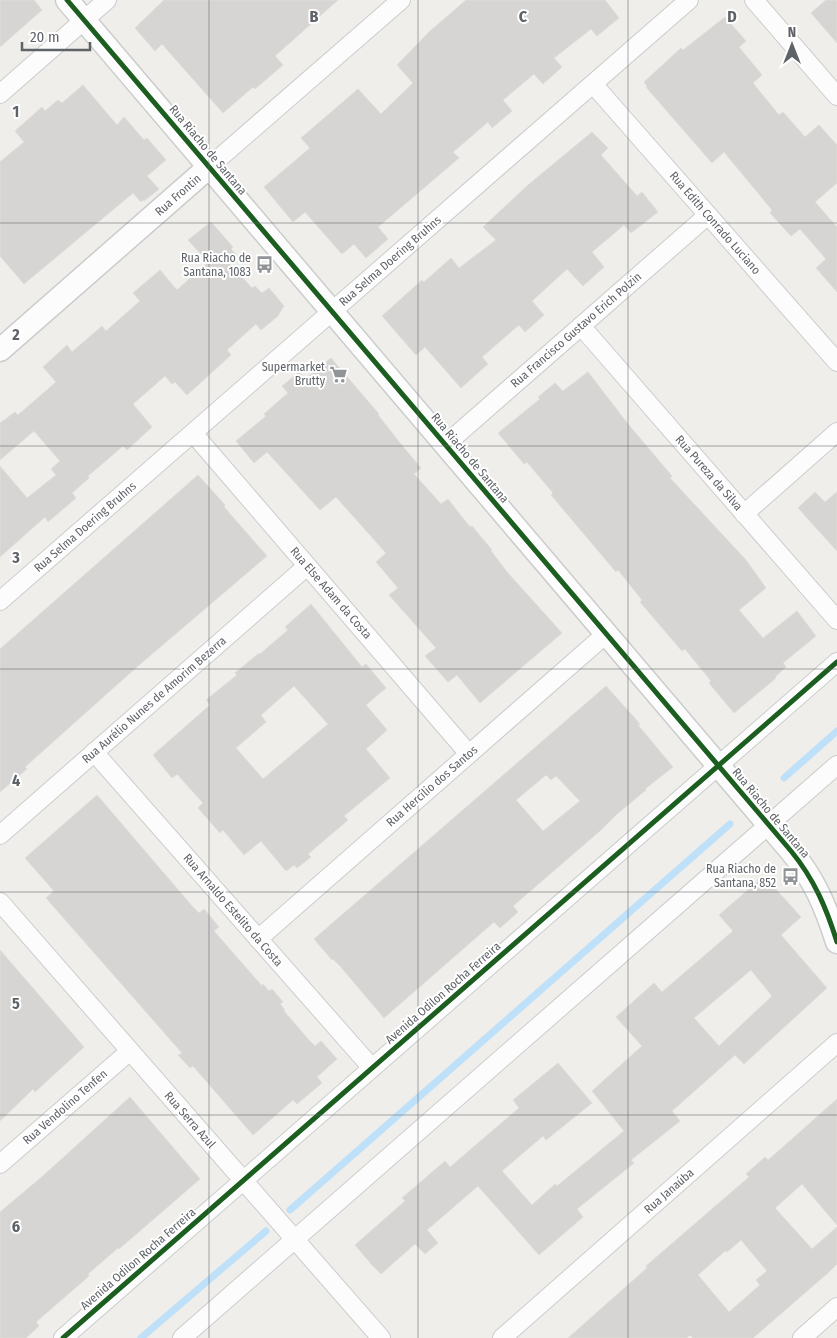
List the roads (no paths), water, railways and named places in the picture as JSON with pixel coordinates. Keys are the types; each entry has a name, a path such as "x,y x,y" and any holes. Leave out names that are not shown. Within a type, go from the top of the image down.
{"street":[{"name":"Rua Riacho de Santana","path":"67,0 806,870 819,894 837,942"},
{"path":"0,94 108,0"},
{"name":"Rua Frontin","path":"0,350 401,0"},
{"name":"Rua Selma Doering Bruhns","path":"0,601 689,0"},
{"path":"754,0 837,96"},
{"name":"Rua Edith Conrado Luciano","path":"593,84 837,362"},
{"name":"Rua Francisco Gustavo Erich Polzin","path":"445,445 708,215"},
{"name":"Rua Pureza da Silva","path":"580,326 837,620"},
{"path":"744,514 837,432"},
{"name":"Rua Else Adam da Costa","path":"193,433 469,754"},
{"name":"Rua Aurélio Nunes de Amorim Bezerra","path":"0,835 308,566"},
{"name":"Rua Hercílio dos Santos","path":"258,939 606,634"},
{"name":"Avenida Odilon Rocha Ferreira","path":"63,1338 837,662"},
{"name":"Rua Arnaldo Estelito da Costa","path":"94,752 372,1068"},
{"path":"182,1338 837,765"},
{"name":"Rua Serra Azul","path":"0,902 380,1338"},
{"name":"Rua Janaúba","path":"502,1338 837,1043"},
{"name":"Rua Vendolino Tenfen","path":"0,1164 130,1051"},
{"path":"802,1338 837,1307"}],"waterway":[{"path":"784,778 837,731"},
{"path":"290,1210 730,824"},
{"path":"141,1338 266,1231"}],"place":[{"name":"Rua Riacho de Santana, 1083","path":"265,265"},
{"name":"Supermarket Brutty","path":"339,374"},
{"name":"Rua Riacho de Santana, 852","path":"790,876"}]}
